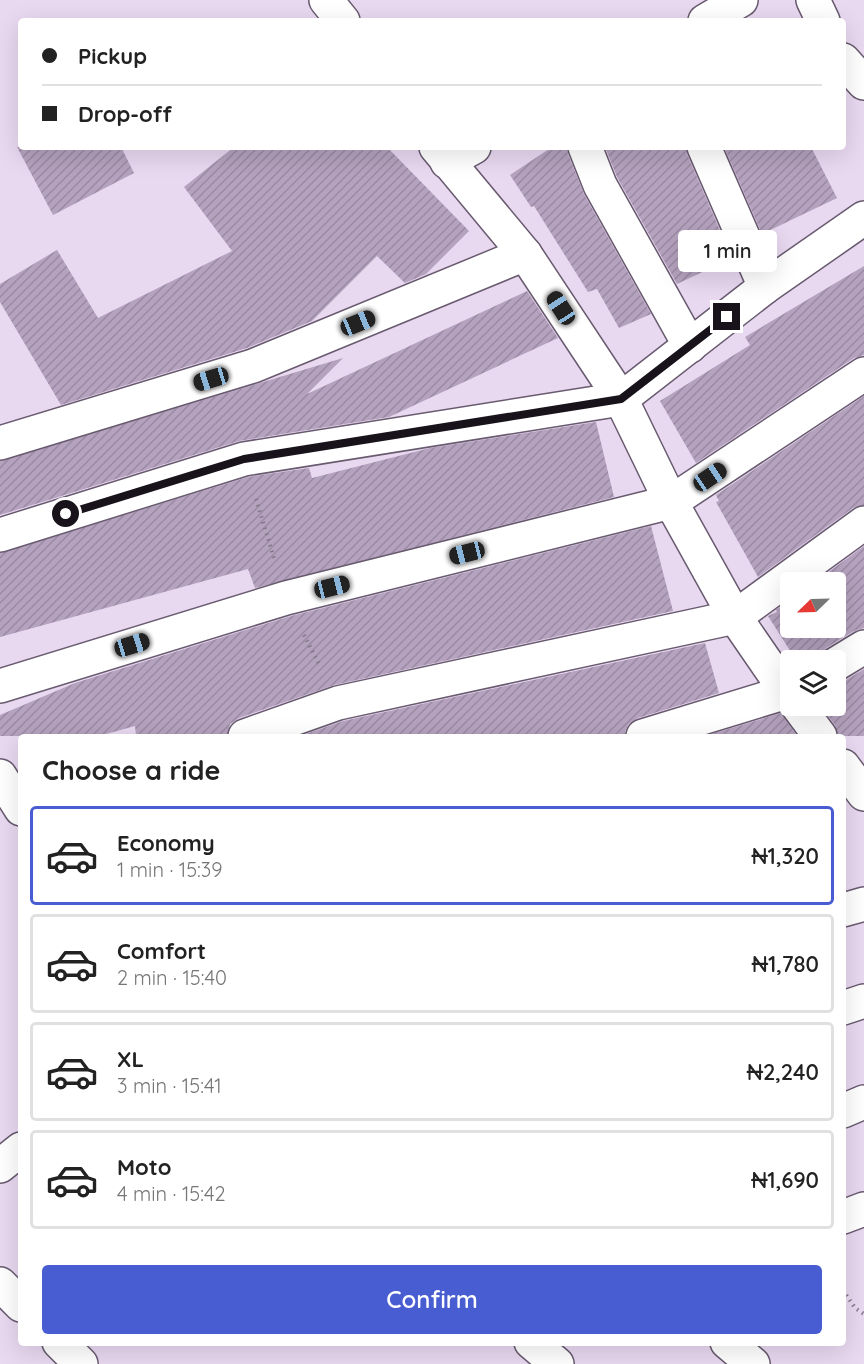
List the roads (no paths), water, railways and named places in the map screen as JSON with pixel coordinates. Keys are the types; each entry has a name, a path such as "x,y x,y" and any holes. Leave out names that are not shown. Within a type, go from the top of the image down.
{"street":[{"path":"326,0 341,18"},
{"path":"710,18 741,0"},
{"path":"813,0 822,18"},
{"path":"846,63 864,83"},
{"path":"586,150 600,185 690,346"},
{"path":"705,150 765,287"},
{"path":"452,152 525,254 621,399 671,502 735,617 780,681"},
{"path":"0,535 244,459 621,399 765,287 864,218"},
{"path":"0,443 253,366 525,254"},
{"path":"0,686 286,598 671,502 864,374"},
{"path":"251,734 338,703 735,617 864,523"},
{"path":"846,658 864,646"},
{"path":"651,734 780,700"},
{"path":"805,716 819,734"},
{"path":"846,771 859,795"},
{"path":"0,776 18,804"},
{"path":"846,909 864,904"},
{"path":"846,1007 864,1001"},
{"path":"846,1110 864,1102"},
{"path":"0,1166 18,1151"},
{"path":"846,1216 864,1209"},
{"path":"0,1284 18,1302"},
{"path":"63,1346 81,1364"},
{"path":"536,1346 557,1364"},
{"path":"732,1346 753,1364"}]}
